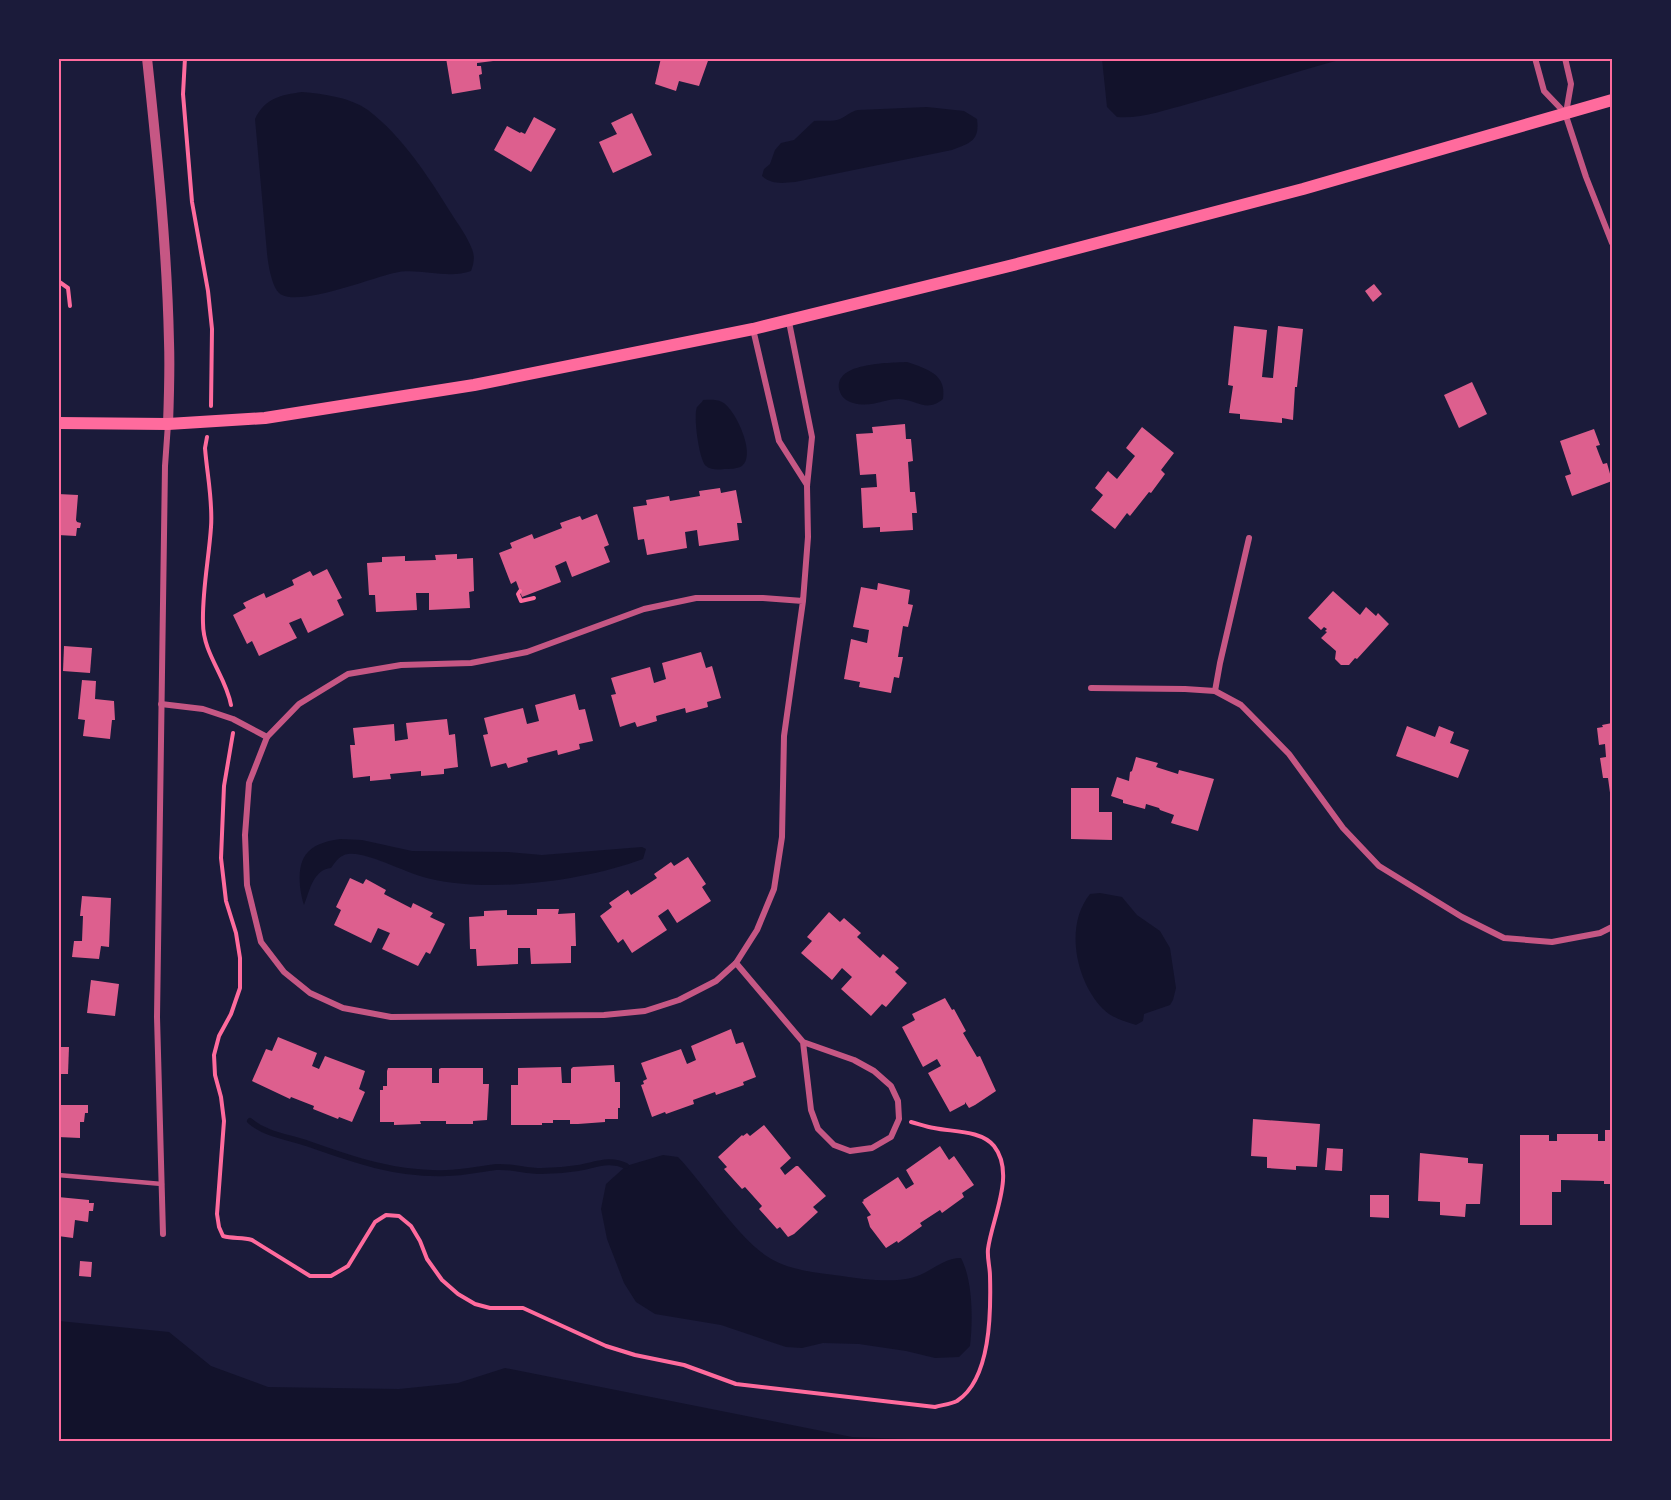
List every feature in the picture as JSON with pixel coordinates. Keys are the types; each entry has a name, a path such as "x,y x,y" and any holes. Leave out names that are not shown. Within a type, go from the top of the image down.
{"main road":[{"path":"58,423 168,424 265,418 462,387 789,322 1280,195 1612,100"}],"street":[{"path":"147,58 162,216 169,342 157,1017 163,1234"},
{"path":"1535,58 1544,91 1565,113 1586,177 1612,243"},
{"path":"1565,58 1572,84 1565,113"},
{"path":"789,322 812,437 807,486 808,537 803,600 784,736 782,837 774,889 757,930 736,963 716,981 679,1000 645,1011 604,1014 391,1017 343,1008 310,993 284,972 261,942 248,885 245,835 249,783 267,737 299,704 348,674 401,665 471,663 527,652 644,609 696,598 803,600"},
{"path":"753,329 779,441 807,486"},
{"path":"1215,691 1249,538"},
{"path":"1091,688 1215,691 1241,705 1289,754 1343,828 1379,866 1443,906 1504,938 1552,942 1600,933 1612,927"},
{"path":"161,704 203,709 233,719 267,737"},
{"path":"736,963 803,1042 854,1060 874,1071 891,1086 898,1101 899,1119 891,1137 872,1148 850,1150 834,1145 818,1129 811,1110 803,1042"}],"lane":[{"path":"58,1175 162,1184"}],"path":[{"path":"185,58 183,94 192,202 208,291 213,361"},
{"path":"58,281 68,288 70,306"},
{"path":"205,448 212,524 203,624 206,646 229,692 231,703"},
{"path":"520,591 518,594 521,601 534,598"},
{"path":"233,738 224,786 221,858 226,900 236,933 240,958 240,988 231,1014 219,1036 214,1055 224,1121 217,1214 219,1227 224,1236 232,1239 241,1237 252,1240 310,1276 331,1276 348,1266 375,1222 386,1215 399,1216 411,1226 427,1259 442,1280 458,1294 475,1304 490,1308 505,1306 522,1308 606,1346 646,1358 684,1365 736,1384 935,1407 956,1401 967,1391 978,1376 986,1351 990,1310 988,1252 1003,1183 1002,1160 993,1145 980,1137 899,1119"}],"shaded area":[{"path":"1102,58 1343,59 1162,111 1117,117 1107,107"},
{"path":"302,92 328,95 353,102 368,110 392,132 424,171 465,235 474,255 471,271 452,274 413,271 394,273 305,297 292,297 279,292 271,276 268,258 255,119 264,106 274,99"},
{"path":"927,107 964,111 977,119 975,137 969,143 952,150 795,182 774,182 762,176 781,143 794,140 814,121 837,120 858,110"},
{"path":"907,362 928,370 939,378 942,384 943,399 932,405 922,405 899,399 860,404 843,398 839,382 852,370 876,364"},
{"path":"703,400 722,402 733,413 746,442 746,460 742,466 733,469 715,469 706,466 703,462 696,428 696,412"},
{"path":"340,839 362,840 412,851 508,852 542,855 642,847 646,849 643,859 619,867 566,879 509,885 455,883 431,879 366,856 348,854 340,857 331,868 316,877 304,905 300,870 304,857 319,844"},
{"path":"1100,893 1122,897 1137,915 1160,931 1170,948 1176,988 1173,1000 1170,1005 1144,1014 1143,1021 1136,1025 1114,1017 1103,1009 1086,984 1080,969 1077,953 1077,922 1090,894"},
{"path":"663,1155 678,1157 749,1242 762,1253 782,1264 817,1273 895,1280 918,1276 948,1261 961,1258 968,1278 971,1301 970,1346 959,1357 935,1358 859,1344 823,1343 802,1348 786,1347 721,1325 655,1314 636,1302 624,1283 607,1239 601,1209 606,1184 626,1166"},
{"path":"59,1321 169,1332 211,1366 268,1387 399,1389 458,1383 505,1368 852,1437 965,1441 59,1441"}],"building":[{"path":"446,58 492,58 493,61 477,63 477,66 481,66 482,74 479,75 481,89 452,94"},
{"path":"661,58 709,58 699,86 679,81 676,91 655,84"},
{"path":"632,113 652,155 613,173 599,142 617,134 611,123"},
{"path":"534,117 556,129 531,172 494,150 507,126 525,134"},
{"path":"1374,284 1382,294 1373,302 1365,291"},
{"path":"1234,326 1267,330 1262,377 1273,378 1278,326 1303,329 1293,420 1282,418 1282,423 1240,419 1240,414 1229,413 1233,386 1228,385"},
{"path":"1472,382 1487,414 1459,428 1444,395"},
{"path":"905,424 906,439 911,439 913,461 908,462 910,492 915,492 917,513 912,513 913,530 880,532 880,527 863,528 861,488 877,487 876,474 860,475 856,434 873,433 872,427"},
{"path":"1142,427 1174,453 1161,470 1165,474 1151,493 1149,492 1130,516 1127,513 1115,529 1091,510 1103,495 1095,488 1108,471 1117,479 1135,456 1126,448"},
{"path":"1594,429 1600,445 1596,446 1603,464 1607,463 1612,481 1572,496 1565,476 1571,474 1560,441"},
{"path":"720,488 721,493 736,490 742,523 737,523 739,540 699,546 697,530 685,532 687,548 647,555 644,539 638,540 633,507 647,505 646,500 669,496 670,501 700,496 699,491"},
{"path":"58,494 78,495 76,520 81,523 80,528 77,528 76,536 58,535"},
{"path":"597,514 609,545 604,547 610,562 572,577 566,561 555,566 561,582 522,597 516,581 511,584 499,553 512,548 510,543 532,534 534,539 562,528 560,523 580,516 582,520"},
{"path":"457,554 457,559 473,558 474,591 469,592 470,608 429,610 429,593 416,593 417,610 376,612 375,595 369,595 367,563 382,562 382,557 405,556 405,561 436,560 435,555"},
{"path":"327,569 342,598 337,600 344,615 308,633 301,618 289,623 297,638 259,656 252,641 247,644 233,615 246,608 243,603 264,593 266,598 294,585 292,580 310,571 313,576"},
{"path":"878,583 910,590 908,604 913,605 908,627 903,626 898,657 903,657 899,678 894,677 891,693 859,687 860,682 844,679 851,639 867,643 869,630 853,627 861,587 877,590"},
{"path":"1333,591 1360,615 1366,607 1376,616 1378,613 1389,624 1349,665 1341,665 1335,659 1336,651 1321,638 1327,629 1324,627 1321,630 1308,618"},
{"path":"64,646 92,648 90,673 63,671"},
{"path":"701,652 706,668 712,666 721,698 707,702 708,707 686,713 685,708 656,716 657,721 637,727 635,722 620,727 611,695 616,694 611,678 650,667 654,683 666,679 662,663"},
{"path":"82,680 96,681 95,699 114,701 115,720 112,720 110,739 83,736 85,720 78,719"},
{"path":"575,694 579,710 585,709 593,741 579,744 580,749 558,755 557,750 527,758 528,762 508,768 506,763 491,767 483,735 488,734 484,718 523,708 527,724 539,721 535,705"},
{"path":"447,719 449,735 455,734 458,767 444,769 444,774 421,776 421,771 390,774 391,779 370,781 370,776 353,778 350,745 355,745 353,728 394,724 395,741 408,739 406,723"},
{"path":"1612,723 1611,800 1608,778 1603,778 1600,758 1606,757 1605,744 1599,745 1597,728"},
{"path":"1407,726 1435,737 1439,726 1454,732 1450,743 1469,750 1458,778 1396,756"},
{"path":"1136,757 1158,763 1156,767 1178,774 1179,770 1214,779 1198,831 1171,823 1174,815 1159,808 1146,804 1145,809 1123,803 1123,800 1111,796 1117,777 1129,781"},
{"path":"1071,788 1099,788 1099,812 1112,812 1112,840 1071,839"},
{"path":"688,857 706,884 702,887 711,901 677,923 668,909 658,916 667,930 632,953 623,939 618,943 600,916 612,907 609,903 628,890 631,895 657,878 654,874 671,862 674,866"},
{"path":"350,878 363,884 366,879 386,890 384,894 411,908 413,903 433,913 430,917 445,924 430,954 426,952 418,966 382,949 390,933 378,928 371,943 334,925 341,910 336,907"},
{"path":"82,896 111,898 109,947 101,946 99,959 72,957 74,941 82,941 83,916 80,916"},
{"path":"537,909 559,909 558,914 575,913 576,946 571,946 571,963 531,964 530,948 518,948 518,964 477,966 476,949 470,949 469,917 484,916 484,911 507,910 507,915 537,915"},
{"path":"829,912 840,922 844,918 861,933 857,937 880,958 883,954 899,968 895,972 907,983 886,1007 882,1004 871,1016 841,989 852,977 842,968 832,980 801,953 812,941 807,937"},
{"path":"91,980 119,984 115,1016 87,1013"},
{"path":"945,998 966,1031 963,1033 977,1057 980,1056 996,1091 969,1108 965,1102 950,1112 928,1073 941,1066 937,1059 923,1067 902,1027 915,1020 912,1014"},
{"path":"731,1029 736,1044 743,1042 756,1077 743,1082 744,1085 716,1095 715,1092 693,1100 694,1104 652,1117 641,1085 647,1079 641,1063 681,1049 687,1064 696,1060 691,1046"},
{"path":"278,1037 317,1053 312,1066 319,1069 325,1056 365,1071 359,1089 365,1092 352,1122 313,1109 314,1106 291,1097 290,1099 252,1081 266,1049 272,1051"},
{"path":"58,1047 69,1047 68,1074 58,1074"},
{"path":"614,1065 615,1082 620,1082 618,1119 578,1124 570,1124 570,1120 553,1120 553,1123 542,1123 542,1125 511,1125 511,1085 518,1085 518,1068 561,1067 562,1083 571,1083 573,1067"},
{"path":"388,1068 432,1068 432,1083 439,1083 439,1069 441,1068 483,1068 483,1084 489,1084 487,1120 473,1121 473,1124 420,1121 421,1124 394,1125 394,1122 380,1122 380,1090 383,1090 383,1086 387,1086"},
{"path":"58,1105 88,1105 88,1113 85,1113 84,1122 80,1122 80,1138 58,1137"},
{"path":"1253,1119 1320,1124 1317,1167 1296,1166 1296,1170 1267,1168 1267,1157 1251,1156"},
{"path":"764,1125 791,1158 780,1168 785,1175 798,1166 826,1196 813,1207 818,1212 788,1237 780,1227 777,1229 759,1209 762,1206 745,1187 742,1189 724,1169 727,1167 718,1157 742,1135 747,1133 750,1136"},
{"path":"1605,1130 1612,1130 1612,1184 1604,1184 1604,1181 1561,1180 1561,1192 1552,1192 1552,1225 1520,1225 1520,1135 1549,1135 1549,1141 1557,1141 1557,1134 1598,1134 1598,1141 1605,1141"},
{"path":"940,1146 949,1160 954,1156 974,1185 962,1193 964,1197 942,1213 940,1210 920,1223 922,1226 898,1243 897,1241 886,1248 870,1227 867,1217 871,1215 862,1202 863,1200 898,1177 906,1189 914,1184 906,1170"},
{"path":"1327,1148 1343,1149 1342,1171 1325,1170"},
{"path":"1420,1153 1468,1158 1468,1163 1483,1164 1480,1204 1466,1204 1465,1217 1440,1215 1440,1202 1418,1201"},
{"path":"1370,1195 1389,1195 1389,1218 1370,1217"},
{"path":"58,1197 89,1200 89,1203 94,1203 93,1211 89,1211 88,1222 75,1220 73,1238 58,1236"},
{"path":"80,1261 92,1262 91,1277 79,1276"}],"waterway":[{"path":"250,1121 270,1133 342,1156 410,1172 452,1173 496,1167 550,1171 608,1162 626,1166"}]}
